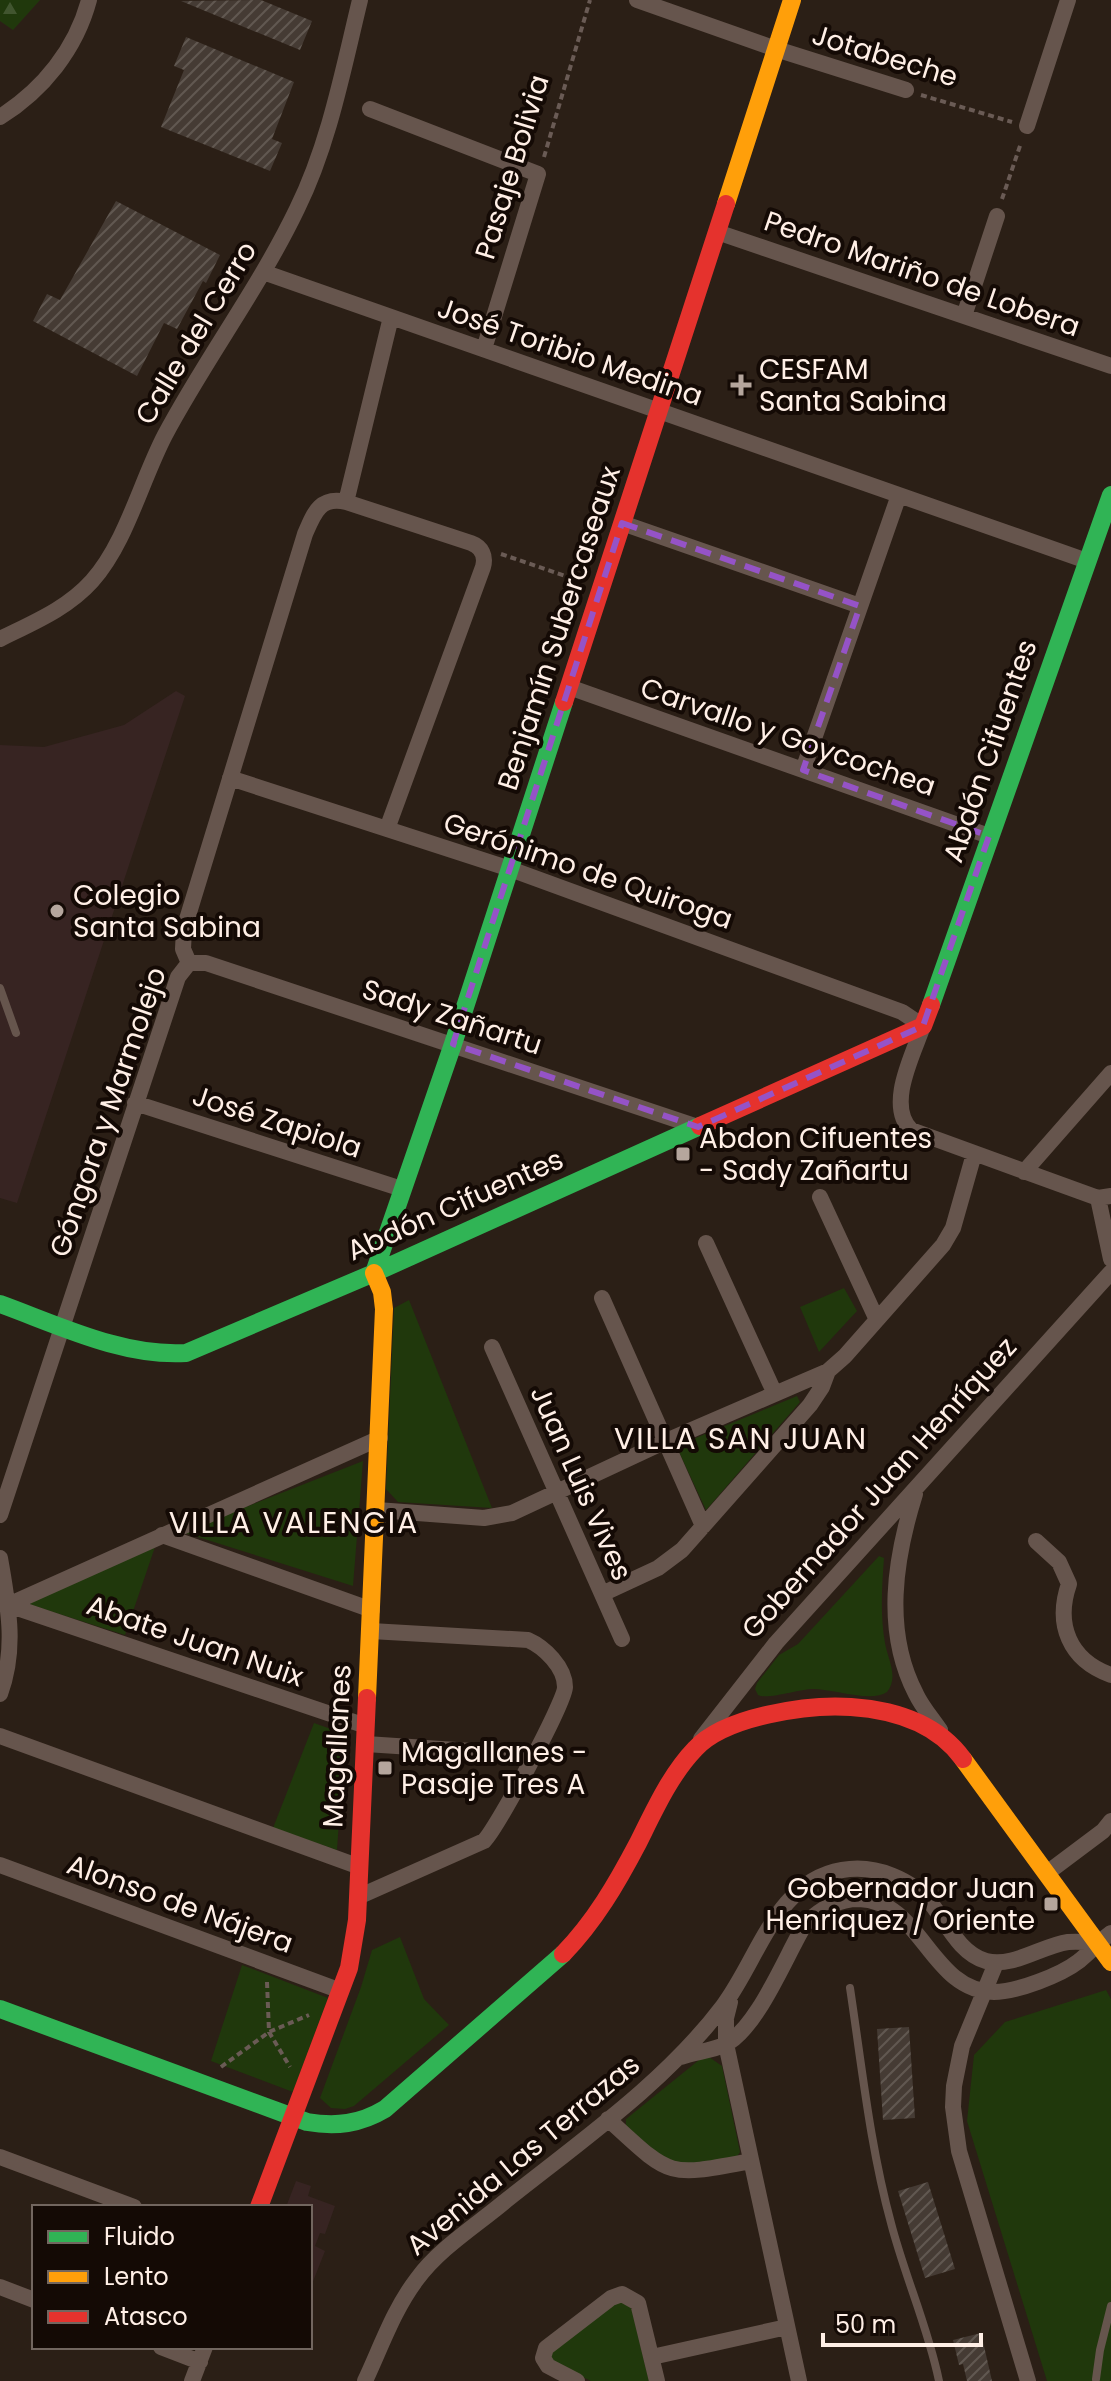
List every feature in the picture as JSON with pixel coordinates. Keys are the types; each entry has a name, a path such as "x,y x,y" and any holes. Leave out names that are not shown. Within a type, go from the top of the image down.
{"street":[{"path":"0,117 55,69 77,33 89,0"},
{"name":"Calle del Cerro","path":"0,639 69,602 102,569 182,404 263,272 299,206 321,149 360,0"},
{"name":"Jotabeche","path":"637,0 906,90"},
{"name":"Benjamín Subercaseaux","path":"374,1273 453,1044 792,0"},
{"path":"1027,126 1068,0"},
{"path":"370,109 538,174"},
{"name":"Pasaje Bolivia","path":"484,349 538,174"},
{"path":"964,316 997,216"},
{"name":"Pedro Mariño de Lobera","path":"717,232 1111,366"},
{"name":"José Toribio Medina","path":"263,272 1087,561"},
{"path":"387,829 483,567 482,552 471,543 346,502 391,317"},
{"path":"803,770 899,495"},
{"name":"Abdón Cifuentes","path":"1111,495 989,836 899,1102 901,1118 917,1134 1105,1197 1111,1259"},
{"name":"Góngora y Marmolejo","path":"0,1515 178,977 189,963 183,949 184,929 305,534 315,511 326,501 346,502"},
{"path":"622,523 860,606"},
{"name":"Carvallo y Goycochea","path":"569,687 989,836"},
{"name":"Gerónimo de Quiroga","path":"230,778 510,869 880,1002 923,1026"},
{"name":"Sady Zañartu","path":"189,963 206,963 698,1127"},
{"name":"Abdón Cifuentes","path":"0,1304 140,1350 175,1355 206,1346 923,1026"},
{"path":"1024,1172 1111,1073"},
{"name":"José Zapiola","path":"135,1103 402,1189"},
{"path":"377,1510 497,1518 828,1371 949,1237 974,1154"},
{"path":"820,1197 877,1320"},
{"path":"706,1243 775,1394"},
{"name":"Gobernador Juan Henríquez","path":"0,2009 294,2117 329,2126 373,2117 572,1947 607,1902 660,1800 695,1747 776,1643 1111,1272"},
{"name":"Magallanes","path":"260,2205 339,1998 354,1944 377,1510 384,1309 382,1292 374,1273"},
{"path":"602,1298 703,1526"},
{"name":"Juan Luis Vives","path":"492,1347 622,1639"},
{"path":"602,1594 668,1562 810,1405 828,1371"},
{"path":"8,1605 380,1438"},
{"path":"917,1487 903,1537 896,1579 901,1652 916,1694 943,1735 1047,1873 1104,1938 1111,1962"},
{"path":"162,1535 372,1610"},
{"path":"1036,1541 1059,1562 1069,1584 1062,1605 1069,1638 1088,1663 1111,1675"},
{"path":"0,1558 8,1605 11,1654 0,1694"},
{"name":"Abate Juan Nuix","path":"8,1605 366,1735 534,1755"},
{"path":"358,1897 484,1841 494,1829 534,1755 562,1700 565,1686 561,1673 548,1654 528,1640 371,1631"},
{"path":"695,1747 764,1715 806,1706 872,1710 943,1735"},
{"path":"0,1736 360,1867"},
{"path":"1047,1873 1103,1831 1111,1821"},
{"name":"Alonso de Nájera","path":"0,1865 266,1964 339,1998"},
{"name":"Avenida Las Terrazas","path":"365,2381 406,2295 430,2264 608,2119 677,2058 733,1993 776,1918 797,1892 823,1875 848,1869 874,1870 906,1882 931,1903 966,1950 981,1960 996,1963"},
{"path":"726,2044 736,2037 757,2010 805,1924 826,1907 850,1899 874,1901 895,1911 953,1977 974,1989 985,1991 1014,1990 1070,1967 1104,1938"},
{"path":"1028,2381 955,2130 953,2107 957,2065 996,1963 1068,1942 1104,1938"},
{"name":"Avenida Las Terrazas","path":"733,1993 726,2018 726,2044 799,2381"},
{"name":"Avenida Las Terrazas","path":"677,2058 726,2044"},
{"path":"608,2119 653,2160 671,2170 692,2172 751,2161"},
{"path":"0,2157 129,2205"},
{"path":"0,2287 32,2299"},
{"path":"577,2381 548,2366 544,2353 550,2344 616,2295 628,2295 638,2303 657,2381"},
{"path":"652,2357 787,2327"},
{"path":"173,2349 203,2354 192,2381"}],"lane":[{"path":"0,988 16,1033"},
{"path":"850,1988 882,2188 901,2258 929,2338 939,2381"},
{"path":"1096,2379 1111,2306"}],"path":[{"name":"Pasaje Bolivia","path":"538,174 590,0"},
{"name":"Jotabeche","path":"906,90 1027,126"},
{"path":"997,216 1027,126"},
{"path":"482,552 496,552 601,588"},
{"path":"266,1964 269,2032 304,2090"},
{"path":"199,2082 269,2032 339,1998"}],"highlighted area":[{"path":"622,523 860,606 803,770 989,836 923,1026 698,1127 453,1044"}],"shaded area":[{"name":"Colegio Santa Sabina","path":"176,691 185,696 17,1203 0,1198 0,745 44,747 124,725"},
{"path":"296,2181 311,2186 308,2196 335,2206 325,2234 320,2233 315,2246 325,2251 312,2284 312,2205 287,2205"}],"green space":[{"path":"0,0 40,0 13,30 0,21"},
{"path":"844,1288 857,1311 819,1352 800,1307"},
{"path":"409,1300 492,1508 398,1502 386,1489 394,1308"},
{"path":"797,1396 800,1402 706,1510 679,1452 681,1444"},
{"path":"363,1461 353,1586 182,1532"},
{"path":"156,1544 125,1635 28,1604"},
{"path":"879,1556 884,1558 882,1622 892,1668 892,1680 887,1692 862,1696 813,1689 758,1695 755,1689 757,1683 779,1655 798,1644"},
{"path":"314,1723 345,1734 337,1850 273,1828"},
{"path":"400,1937 424,1999 449,2025 354,2106 331,2108 320,2098 372,1950"},
{"path":"242,1965 328,1998 293,2092 211,2061"},
{"path":"1106,1990 1111,1999 1111,2381 1047,2381 967,2121 974,2055 1005,2022"},
{"path":"709,2057 722,2066 740,2152 736,2158 672,2166 626,2126 626,2119 699,2060"},
{"path":"614,2301 630,2303 649,2381 591,2381 552,2362 548,2353"}],"building":[{"path":"261,0 312,21 300,50 181,1"},
{"path":"186,37 294,82 272,139 282,143 270,171 161,127 184,70 174,66"},
{"path":"116,201 220,255 177,329 164,323 137,376 33,321 47,294 60,300"},
{"path":"909,2027 915,2118 883,2120 877,2029"},
{"path":"928,2182 955,2269 925,2278 898,2191"},
{"path":"981,2333 992,2381 967,2381 963,2364 959,2365 953,2340"}],"traffic: fast":[{"path":"931,1005 1111,495"},
{"path":"374,1273 453,1044 564,702"},
{"path":"0,1304 115,1345 162,1353 186,1353 374,1273 700,1126"},
{"path":"0,2009 307,2122 338,2124 357,2121 385,2109 563,1954"}],"traffic: slow":[{"path":"726,204 792,0"},
{"path":"367,1698 384,1309 382,1292 374,1273"},
{"path":"963,1759 1111,1962"}],"traffic: jam":[{"path":"564,702 726,204"},
{"path":"700,1126 923,1026 931,1005"},
{"path":"260,2205 349,1968 357,1920 367,1698"},
{"path":"563,1954 613,1887 678,1770 695,1749 726,1728 791,1710 851,1707 883,1711 928,1728 941,1736 963,1759"}],"place":[{"name":"CESFAM Santa Sabina","path":"741,385"},
{"name":"Colegio Santa Sabina","path":"57,911"},
{"name":"Abdon Cifuentes - Sady Zañartu","path":"683,1154"},
{"name":"Magallanes - Pasaje Tres A","path":"385,1768"},
{"name":"Gobernador Juan Henriquez / Oriente","path":"1051,1904"}],"district":[{"name":"VILLA SAN JUAN","path":"741,1438"},
{"name":"VILLA VALENCIA","path":"294,1522"}]}
